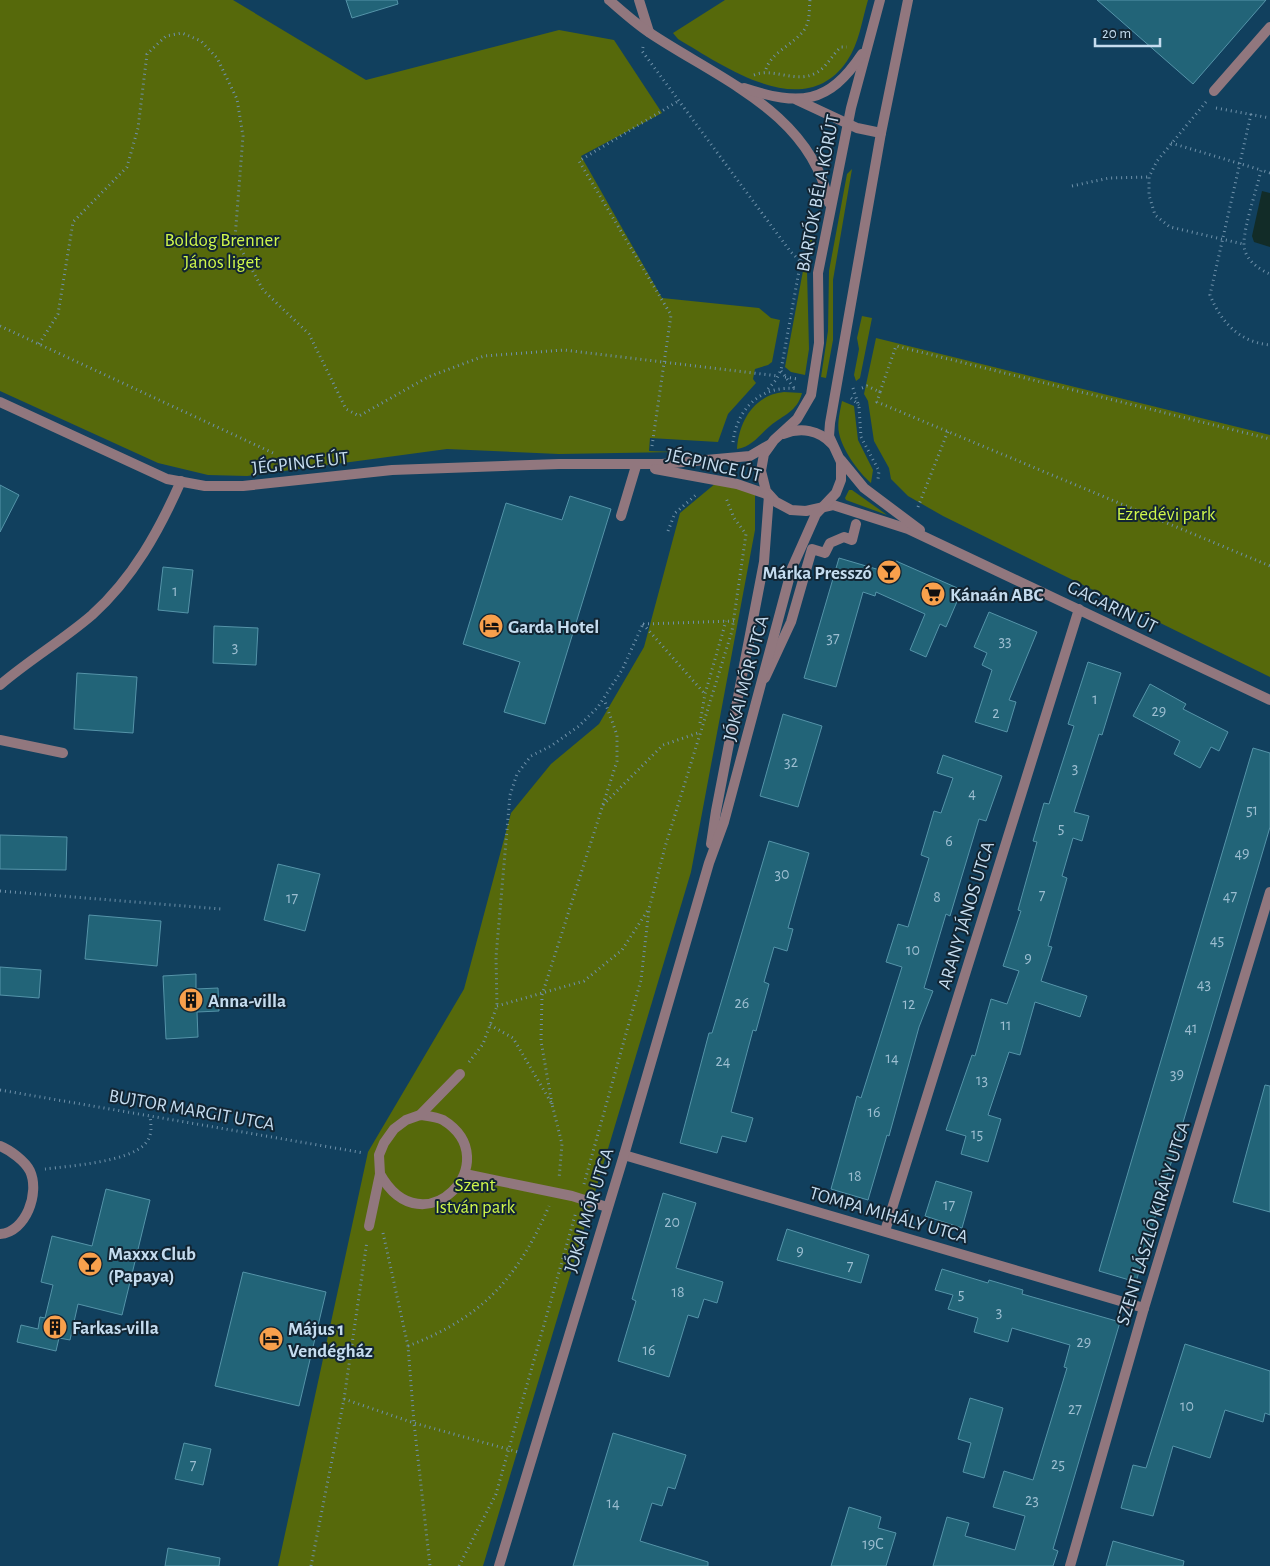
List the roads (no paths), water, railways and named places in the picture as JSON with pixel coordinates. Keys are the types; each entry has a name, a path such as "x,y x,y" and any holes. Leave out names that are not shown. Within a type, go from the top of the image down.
{"street":[{"path":"609,0 649,32 736,85 780,119 803,142 817,165 824,183 829,214"},
{"path":"639,0 649,32"},
{"name":"BARTÓK BÉLA KÖRÚT","path":"769,496 762,483 761,471 764,454 771,443 802,413 811,395 819,343 818,273 848,124 880,0"},
{"path":"822,506 833,496 840,483 842,467 840,457 829,436 830,423 908,0"},
{"path":"1214,91 1270,27"},
{"path":"736,85 758,92 794,98 816,97 840,83 869,42"},
{"path":"794,98 848,124 882,133"},
{"name":"JÉGPINCE ÚT","path":"0,402 167,479 205,486 244,486 392,470 559,464 622,465 719,480 759,490 769,496"},
{"path":"782,434 796,430 810,430 823,436 833,445"},
{"name":"JÉGPINCE ÚT","path":"622,465 740,458 756,455 771,443"},
{"name":"GAGARIN ÚT","path":"840,457 848,470 864,488 942,544"},
{"path":"621,516 636,466"},
{"path":"0,684 92,614 124,580 159,530 181,481"},
{"name":"GAGARIN ÚT","path":"769,496 782,506 794,510 806,511 833,505 852,509 942,544 1270,700"},
{"name":"JÓKAI MÓR UTCA","path":"709,863 716,811 764,562 769,496"},
{"name":"JÓKAI MÓR UTCA","path":"499,1566 624,1155 709,863 724,822 792,568 822,506"},
{"path":"758,695 791,622 812,549 825,553 830,543 844,537 852,540 856,524"},
{"name":"ARANY JÁNOS UTCA","path":"885,1231 1080,610"},
{"path":"0,740 63,753"},
{"name":"SZENT LÁSZLÓ KIRÁLY UTCA","path":"1070,1566 1144,1308 1270,892"},
{"path":"369,1226 380,1174 380,1155 384,1143 394,1129 406,1120 420,1115 460,1074"},
{"path":"380,1174 388,1188 400,1199 415,1204 431,1204 446,1198 458,1188 465,1174 467,1152 458,1133 441,1119 420,1115"},
{"path":"0,1146 20,1160 30,1171 33,1193 26,1216 17,1227 0,1234"},
{"name":"TOMPA MIHÁLY UTCA","path":"624,1155 1144,1308"},
{"path":"465,1174 579,1198 607,1207"}],"place":[{"name":"Márka Presszó","path":"889,572"},
{"name":"Kánaán ABC","path":"933,594"},
{"name":"Garda Hotel","path":"491,626"},
{"name":"Anna-villa","path":"191,1000"},
{"name":"Maxxx Club (Papaya)","path":"90,1264"},
{"name":"Farkas-villa","path":"55,1327"},
{"name":"Május 1 Vendégház","path":"271,1339"}],"park label":[{"name":"Boldog Brenner János liget","path":"222,250"},
{"name":"Ezredévi park","path":"1166,513"},
{"name":"Szent István park","path":"475,1195"}]}
